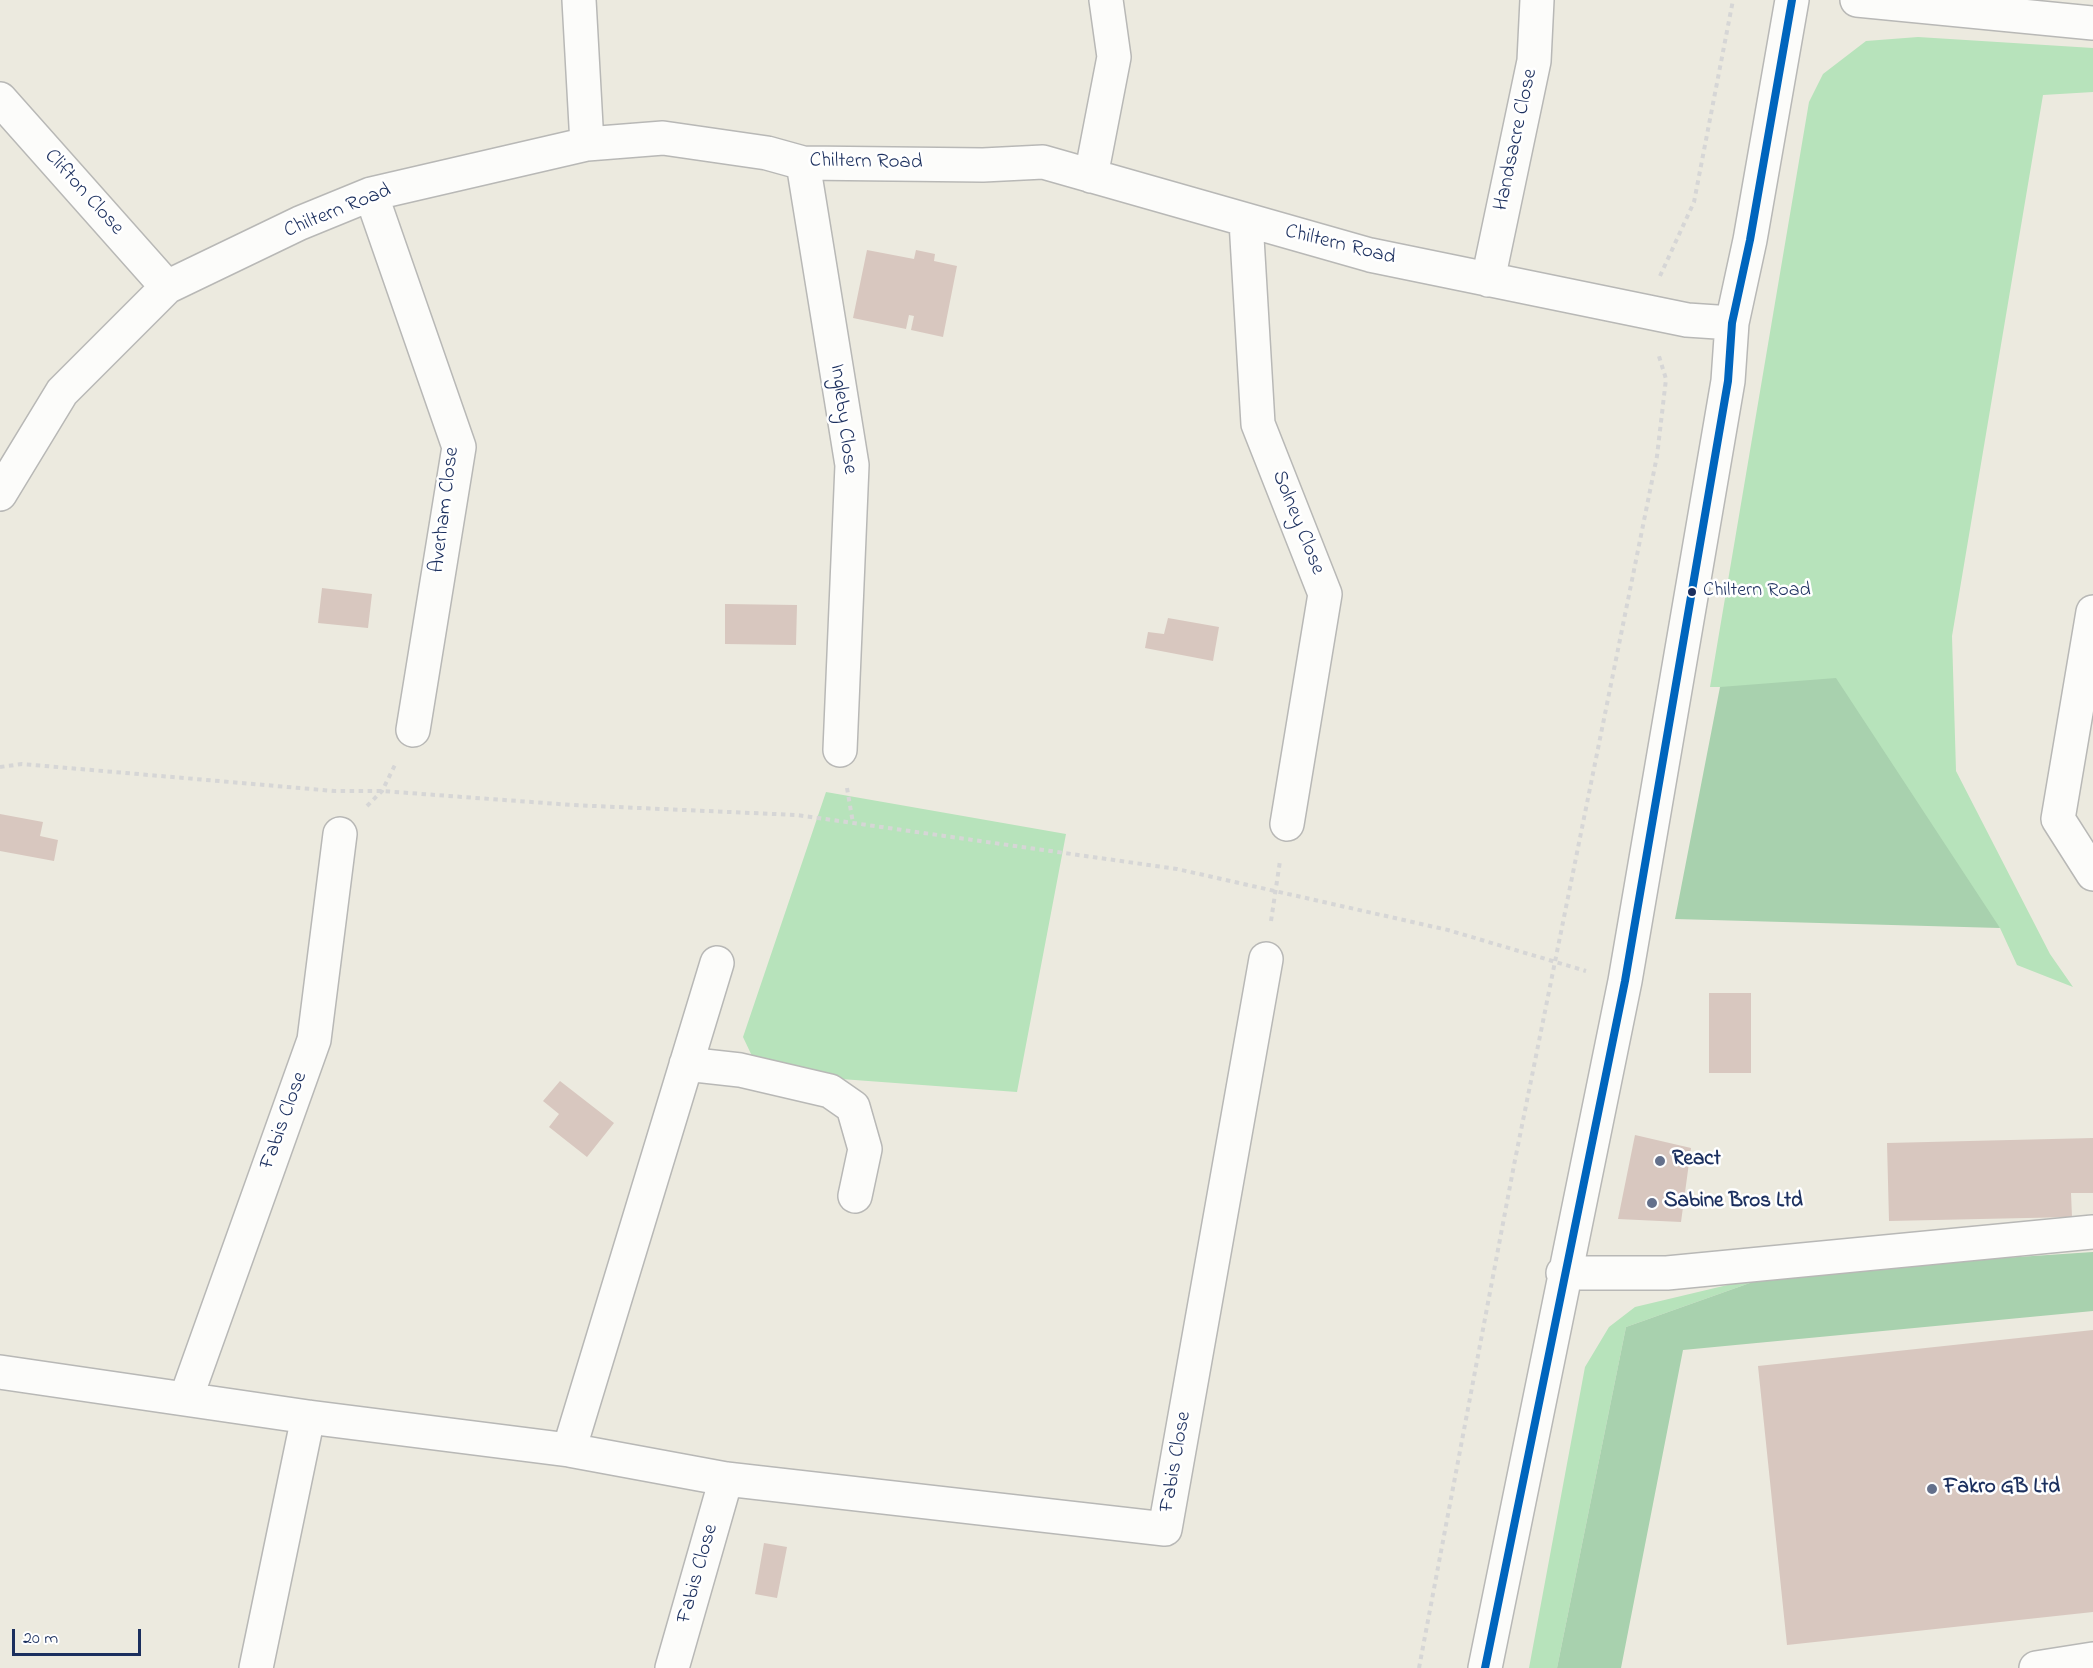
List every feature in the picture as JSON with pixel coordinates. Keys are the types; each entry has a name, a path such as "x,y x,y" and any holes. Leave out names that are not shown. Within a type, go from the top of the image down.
{"street":[{"path":"579,0 587,144"},
{"path":"1091,176 1114,57 1106,0"},
{"name":"Handsacre Close","path":"1488,279 1534,61 1537,0"},
{"path":"1485,1668 1563,1274 1625,981 1728,381 1732,323 1750,240 1792,0"},
{"path":"1857,0 2093,23"},
{"name":"Clifton Close","path":"0,99 167,287"},
{"name":"Chiltern Road","path":"0,494 62,392 167,287 300,223 371,194 587,144 663,138 767,153 803,163 983,165 1043,162 1370,255 1644,312 1687,320 1732,323"},
{"name":"Ingleby Close","path":"803,163 852,465 840,750"},
{"name":"Averham Close","path":"371,194 459,447 412,730"},
{"name":"Solney Close","path":"1246,221 1258,424 1325,594 1287,824"},
{"path":"2093,612 2058,819 2093,874"},
{"name":"Fabis Close","path":"186,1398 314,1040 340,834"},
{"name":"Fabis Close","path":"0,1372 308,1417 569,1450 726,1479 1165,1530 1266,958"},
{"path":"569,1450 717,963"},
{"path":"686,1065 740,1070 830,1091 853,1107 865,1149 855,1196"},
{"path":"1563,1274 1667,1273 2093,1232"},
{"path":"256,1668 308,1417"},
{"name":"Fabis Close","path":"672,1668 726,1479"},
{"path":"2036,1668 2093,1659"}],"path":[{"path":"1419,1668 1554,962 1657,456 1666,380 1644,312 1694,202 1733,0"},
{"path":"340,834 382,791 412,730"},
{"path":"0,767 22,764 334,791 382,791 572,805 797,815 1177,869 1449,930 1625,981"},
{"path":"1266,958 1287,824"}],"green space":[{"path":"1918,37 2093,48 2093,92 2043,95 1952,636 1956,771 2050,954 2073,987 2017,965 2000,928 1720,687 1710,687 1809,102 1823,74 1866,41"},
{"path":"1836,678 2000,928 1675,919 1720,687"},
{"path":"826,792 1066,834 1017,1092 760,1073 743,1037"},
{"path":"2093,1252 2093,1311 1683,1350 1621,1668 1557,1668 1626,1327 1778,1273"},
{"path":"1778,1273 1626,1327 1557,1668 1529,1668 1585,1367 1609,1327 1635,1307"}],"building":[{"path":"867,250 914,259 916,250 935,254 934,261 957,266 943,337 911,330 914,316 909,315 906,329 853,318"},
{"path":"322,588 372,594 368,628 318,623"},
{"path":"725,604 797,605 796,645 725,644"},
{"path":"1168,618 1219,627 1213,661 1145,648 1148,632 1164,634"},
{"path":"0,814 43,822 40,836 58,840 54,861 0,851"},
{"path":"1709,993 1751,993 1751,1073 1709,1073"},
{"path":"560,1081 614,1123 587,1157 549,1127 559,1114 543,1101"},
{"path":"1635,1135 1691,1148 1681,1222 1618,1219"},
{"path":"2093,1138 2093,1193 2071,1193 2072,1217 1889,1221 1887,1143"},
{"name":"Fakro GB Ltd","path":"2093,1330 2093,1612 1787,1645 1758,1366"},
{"path":"764,1543 787,1547 777,1598 755,1594"}],"transit line":[{"path":"1485,1668 1625,981 1728,381 1732,323 1750,240 1792,0"}],"place":[{"name":"Chiltern Road","path":"1692,592"},
{"name":"React","path":"1660,1161"},
{"name":"Sabine Bros Ltd","path":"1652,1203"},
{"name":"Fakro GB Ltd","path":"1932,1489"}]}
